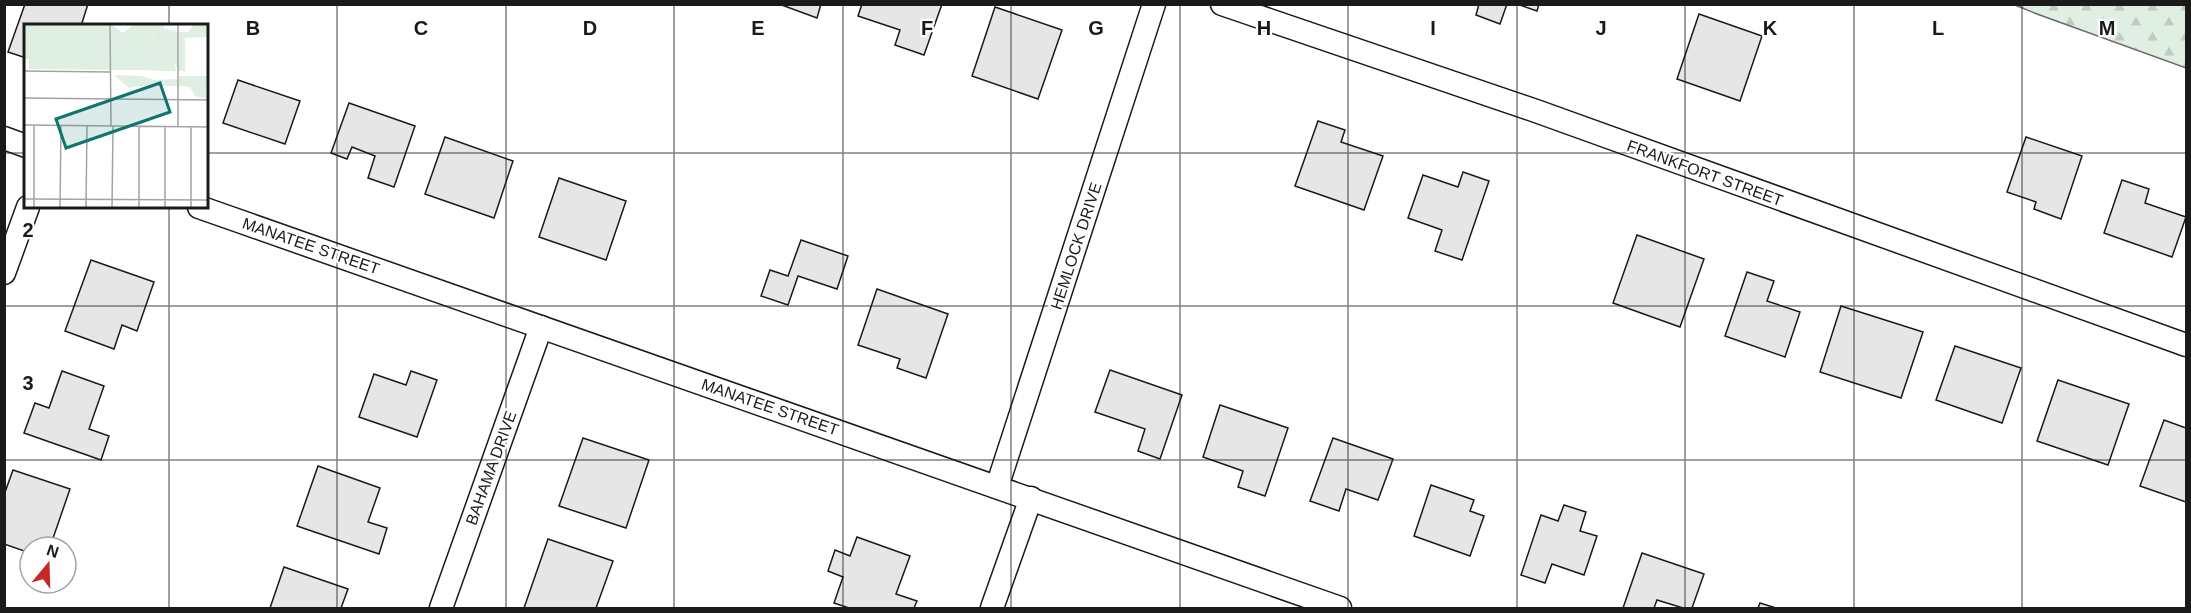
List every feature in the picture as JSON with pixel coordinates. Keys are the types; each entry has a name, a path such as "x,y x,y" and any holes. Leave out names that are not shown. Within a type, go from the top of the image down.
{"street":[{"name":"HEMLOCK DRIVE","path":"997,487 1154,4"},
{"name":"FRANKFORT STREET","path":"1222,4 1536,111 2187,345"},
{"path":"4,138 24,145"},
{"path":"4,273 28,208"},
{"name":"MANATEE STREET","path":"202,208 1031,498 1340,609"},
{"name":"BAHAMA DRIVE","path":"441,609 541,327"},
{"path":"992,609 1031,498"}],"green space":[{"path":"2015,5 2186,5 2186,68 2037,14"}],"building":[{"path":"25,4 88,4 82,24 24,24 24,57 8,52"},
{"path":"779,4 821,4 817,18"},
{"path":"862,4 942,4 924,55 895,45 900,30 858,16"},
{"path":"1479,4 1507,4 1500,24 1476,15"},
{"path":"1517,4 1539,4 1537,11"},
{"path":"995,7 1062,30 1038,99 972,76"},
{"path":"1699,14 1762,36 1740,101 1677,79"},
{"path":"238,80 300,101 285,144 223,123"},
{"path":"349,103 415,126 394,187 368,178 375,156 352,147 347,159 331,153"},
{"path":"1318,121 1345,130 1341,142 1383,156 1364,210 1295,186"},
{"path":"445,137 513,161 494,218 425,194"},
{"path":"2026,137 2082,156 2061,219 2034,209 2036,202 2007,192"},
{"path":"1463,172 1489,181 1462,260 1435,251 1442,230 1408,218 1423,175 1458,187"},
{"path":"559,178 626,201 606,260 539,237"},
{"path":"2122,180 2149,189 2145,203 2186,217 2172,257 2104,233"},
{"path":"1637,235 1704,259 1680,327 1613,303"},
{"path":"801,240 848,256 837,289 798,276 788,305 761,296 770,270 788,276"},
{"path":"91,260 154,282 137,331 122,325 114,349 65,331"},
{"path":"1747,272 1774,281 1767,301 1800,312 1785,357 1725,336"},
{"path":"877,289 948,314 926,378 897,368 900,359 858,345"},
{"path":"1841,306 1923,332 1901,398 1820,372"},
{"path":"1955,346 2021,368 2002,423 1936,400"},
{"path":"1110,370 1182,395 1160,459 1138,451 1145,429 1095,412"},
{"path":"62,371 104,386 89,429 109,436 101,460 24,433 35,403 49,408"},
{"path":"411,371 437,380 417,437 359,417 374,374 406,385"},
{"path":"2058,380 2129,404 2108,465 2037,441"},
{"path":"1220,405 1288,428 1265,496 1238,487 1243,471 1203,457"},
{"path":"2164,420 2186,428 2186,502 2140,486"},
{"path":"583,438 649,460 626,528 559,506"},
{"path":"1333,438 1393,459 1378,500 1346,489 1339,511 1310,501"},
{"path":"318,466 380,488 368,522 387,528 379,554 297,526"},
{"path":"13,470 70,489 54,535 18,535 18,549 4,544 4,495"},
{"path":"1431,485 1474,500 1470,511 1484,516 1470,556 1414,536"},
{"path":"1564,505 1586,512 1580,531 1597,536 1584,575 1552,564 1545,583 1521,575 1541,515 1558,521"},
{"path":"857,537 910,556 896,594 917,601 914,608 849,608 834,603 843,577 828,571 835,550 850,556"},
{"path":"548,539 613,561 596,608 524,608"},
{"path":"1642,553 1704,574 1692,608 1683,608 1657,600 1654,608 1623,608"},
{"path":"284,567 348,589 341,608 270,608"},
{"path":"1760,603 1776,608 1758,608"}]}
